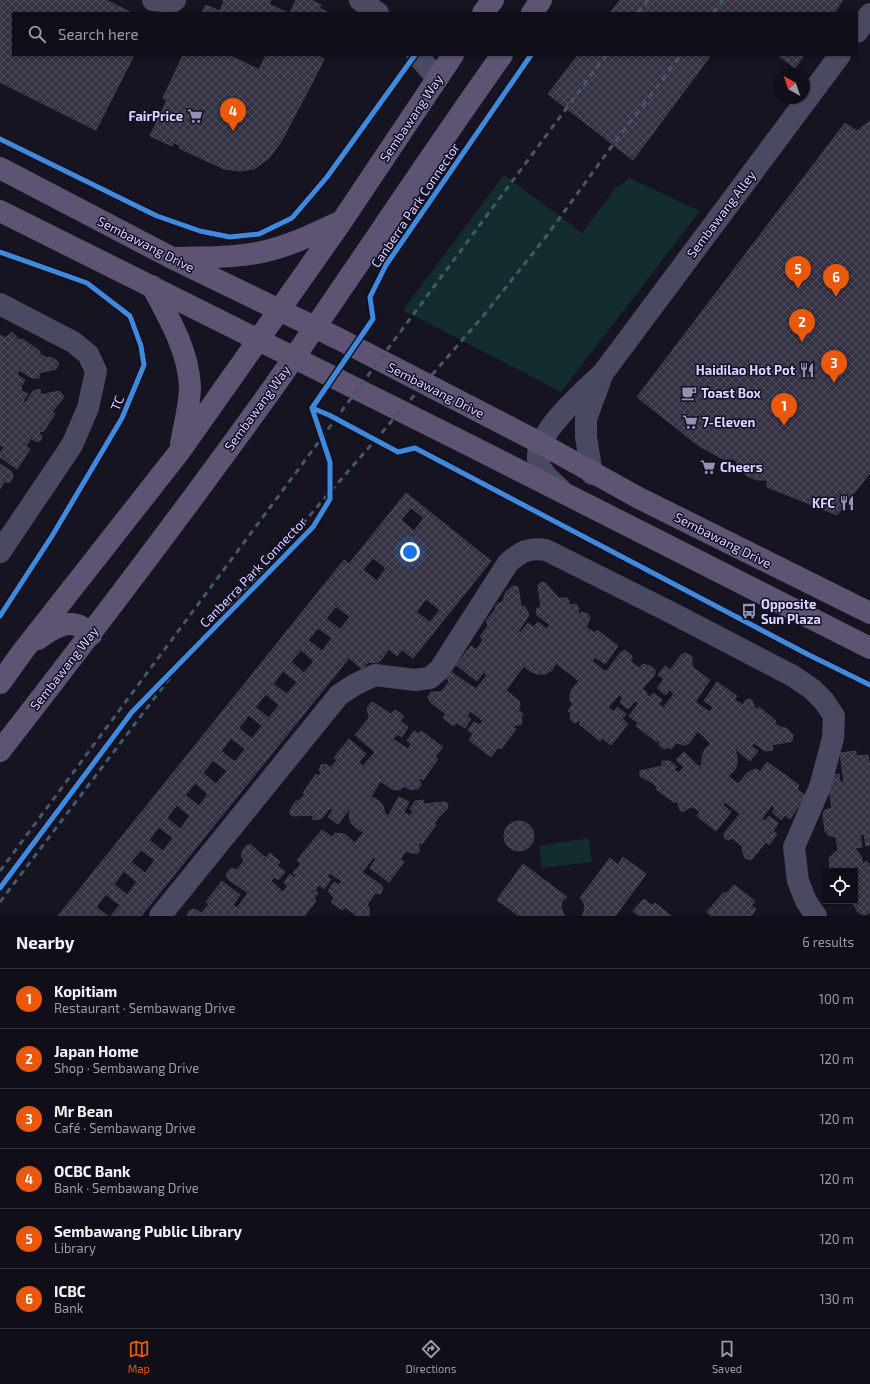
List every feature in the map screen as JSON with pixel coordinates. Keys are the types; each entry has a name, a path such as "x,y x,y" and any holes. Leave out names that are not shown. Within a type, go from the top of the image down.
{"main road":[{"path":"484,12 493,0"},
{"path":"533,12 541,0"},
{"name":"Sembawang Way","path":"0,683 180,451 278,310 342,222 452,56"},
{"name":"Sembawang Way","path":"0,751 91,635 294,358 454,121 501,56"},
{"name":"Sembawang Drive","path":"0,168 172,258 315,327 540,443 592,474 870,614"},
{"path":"0,211 152,286 870,648"},
{"path":"172,258 231,257 262,252 288,245 342,222"},
{"path":"152,286 186,359 190,387 180,451"},
{"path":"23,652 49,631 61,626 73,624 84,626 91,635"}],"lane":[{"path":"153,0 172,2 175,0"},
{"path":"360,0 377,12"},
{"path":"858,31 870,14"},
{"path":"418,56 437,78"},
{"name":"Sembawang Alley","path":"540,443 572,402 602,373 839,56"},
{"path":"0,304 73,342 88,354 96,371 88,408 72,445 0,552"},
{"name":"Sembawang Alley","path":"592,474 586,437 586,419 602,373"},
{"path":"540,443 538,459 542,471 565,494"},
{"path":"160,916 333,690 354,685 375,675 415,680 430,678 440,669 508,563 520,552 535,548 546,550 793,676 812,689 824,701 834,716 833,738 820,787 794,847 798,881 806,901 816,916"}],"green space":[{"path":"504,175 582,233 614,190 629,178 700,211 561,392 403,310"},
{"path":"589,838 592,862 542,868 539,846"}],"building":[{"path":"0,0 106,0 130,12 12,12 12,56 133,56 96,130 0,82"},
{"path":"222,0 271,0 269,4 286,12 202,12 206,5 220,11 224,1"},
{"path":"296,0 311,0 321,5 319,8 327,12 290,12"},
{"path":"620,0 843,0 835,12 611,12"},
{"path":"183,56 230,56 281,80 284,73 296,78 298,74 313,81 281,142 269,158 254,169 239,171 224,169 179,148 180,146 173,142 172,146 150,136 167,100 163,98"},
{"path":"266,56 318,56 324,59 313,81 298,74 296,78 284,73 281,80 259,70"},
{"path":"577,56 710,56 633,160 548,94"},
{"path":"779,56 803,56 795,68"},
{"path":"870,121 870,473 837,515 767,487 767,480 757,480 747,476 734,459 723,459 699,446 637,397 845,123 857,131"},
{"path":"12,332 19,340 22,339 40,351 40,354 47,358 50,357 56,360 59,364 56,369 39,373 39,378 32,378 19,370 17,375 25,380 21,387 22,391 28,394 23,401 25,403 33,391 40,389 41,395 59,391 64,397 52,412 55,414 43,432 41,431 39,433 42,436 41,440 37,442 31,438 26,446 30,449 17,469 0,457 0,453 4,447 0,445 0,335 5,338"},
{"path":"0,464 12,472 13,477 10,482 4,482 0,489"},
{"path":"406,493 491,561 413,658 402,650 397,656 389,649 377,663 368,662 362,669 349,658 141,916 111,916 120,905 106,894 96,907 108,916 58,916 344,560 349,564","holes":["411,508 424,518 414,531 401,520","373,558 386,568 377,581 363,570","426,599 440,610 430,622 416,612","336,606 350,617 340,629 326,619","318,628 332,638 322,651 308,640","301,650 314,661 304,673 291,662","283,671 297,682 287,694 273,684","266,694 279,705 269,718 255,707","249,715 262,726 252,739 239,728","231,738 245,749 235,762 221,751","213,760 227,771 216,784 203,773","195,783 208,794 199,806 185,795","177,805 190,816 180,829 167,818","159,827 173,838 163,851 149,840","141,850 155,860 145,873 131,862","124,871 137,882 127,895 114,884"]},
{"path":"542,582 545,583 559,598 567,598 569,605 576,604 579,609 579,614 582,612 588,614 590,618 586,627 595,633 597,630 618,646 605,664 595,657 592,661 606,672 620,653 625,650 631,655 632,658 630,661 639,668 643,664 650,666 655,670 655,674 642,689 647,693 638,703 635,701 628,709 620,702 623,698 619,695 608,707 614,712 617,707 626,714 622,719 628,724 611,745 602,738 600,741 579,724 581,722 580,720 575,723 570,719 571,714 568,711 573,704 570,701 570,695 572,689 579,681 556,663 552,670 545,674 537,674 524,666 506,690 519,701 520,706 518,710 523,714 521,717 522,723 520,725 515,725 513,728 516,729 501,749 498,747 491,757 469,740 473,734 468,730 474,722 479,725 483,721 470,711 467,716 471,719 465,728 456,722 454,726 443,718 446,714 430,702 428,697 431,692 441,692 449,682 446,677 451,672 476,689 487,675 484,672 477,681 456,665 471,646 476,650 483,640 480,637 488,626 486,621 495,610 496,605 503,601 506,592 513,586 518,587 521,606 525,607 529,615 518,632 520,633 528,623 533,627 538,622 547,629 550,625 536,613 537,608 541,608 538,585"},
{"path":"686,653 692,657 692,667 710,680 695,702 710,712 713,707 704,701 717,682 737,696 734,700 743,705 746,700 751,699 756,710 759,707 776,721 774,723 780,727 786,728 793,735 792,741 772,745 773,750 765,751 754,743 751,746 758,751 750,761 734,748 737,756 737,764 734,771 728,776 738,784 747,773 756,769 760,772 767,762 799,785 797,789 806,796 790,819 785,815 781,820 772,812 775,808 772,805 762,818 765,821 769,816 778,823 773,831 777,834 769,845 766,842 751,860 745,858 742,850 743,847 732,838 728,840 724,837 725,832 740,814 725,802 723,805 731,812 716,831 697,816 700,812 692,806 683,812 680,810 677,800 675,803 656,789 658,788 653,783 640,776 640,771 662,766 662,761 670,761 677,767 674,769 678,773 684,767 676,760 684,752 699,767 702,764 702,756 705,749 711,744 698,731 689,743 685,745 676,743 671,749 669,747 664,749 659,745 659,740 657,742 636,726 638,723 629,716 646,694 650,697 653,693 662,700 658,704 663,708 674,694 669,690 666,695 657,688 664,679 658,675 665,666 670,670 682,654"},
{"path":"372,702 391,714 395,710 404,716 400,721 408,727 402,737 397,734 393,739 408,749 411,744 407,741 414,731 418,734 421,731 443,747 435,757 438,759 423,780 420,778 419,780 421,784 418,789 411,790 404,786 397,790 392,789 380,781 371,797 378,800 383,806 385,814 388,816 399,797 409,802 404,812 410,816 413,811 410,809 415,801 423,800 424,804 444,802 447,803 448,808 438,818 434,824 436,825 422,844 419,842 419,852 416,854 406,851 400,859 404,862 389,882 370,868 376,859 374,857 362,872 381,885 383,889 380,894 375,893 367,905 369,907 369,916 357,916 345,907 342,910 331,902 334,898 328,891 334,882 339,885 342,881 329,873 327,877 331,879 324,889 319,885 315,890 293,873 301,864 297,860 322,830 332,837 335,833 345,834 355,843 364,832 357,829 351,823 349,815 351,807 338,824 328,817 333,810 330,808 321,819 313,820 313,815 293,816 290,814 290,811 295,802 300,800 305,794 303,793 316,774 319,776 321,773 319,771 321,765 326,764 330,768 337,760 334,758 349,739 366,754 359,762 363,766 375,752 355,735 369,718 367,708"},
{"path":"856,751 856,756 868,755 870,767 870,845 866,846 864,834 860,835 862,847 855,848 861,856 863,864 867,861 870,867 870,913 864,915 858,912 853,904 858,904 858,868 830,868 829,858 838,850 836,837 828,835 825,831 823,814 825,810 832,808 827,776 839,774 840,782 844,782 840,753"},
{"path":"519,821 530,825 534,836 530,847 519,851 508,847 504,836 508,825"},
{"path":"247,845 251,845 266,858 270,853 280,862 277,865 285,872 278,880 275,877 271,881 283,892 288,886 284,883 290,874 295,878 296,876 318,893 314,898 316,901 304,916 187,916 189,911 194,909 202,913 209,904 206,902 222,881 240,895 233,905 237,908 248,893 229,880 226,874 231,868 237,870 244,861 241,856"},
{"path":"623,857 646,874 615,916 582,916 585,909 584,903 580,898 610,858 618,865"},
{"path":"523,864 567,897 562,901 561,907 564,916 519,916 497,900"},
{"path":"734,885 755,901 751,906 756,909 751,916 710,916 711,915 707,912 724,892 726,894"},
{"path":"644,899 652,906 655,903 671,916 639,916 633,911"}],"railway":[{"path":"639,12 648,0"},
{"path":"714,12 723,0"},
{"path":"0,871 605,56"},
{"path":"0,902 178,667 484,315 545,238 680,56"}],"cycle path":[{"path":"0,139 157,216 200,231 230,237 259,234 292,218 327,177 414,56"},
{"name":"Canberra Park Connector","path":"312,408 373,319 370,297 386,265 530,56"},
{"name":"TC","path":"0,252 87,283 130,316 141,346 144,365 122,418 52,536 0,616"},
{"path":"312,408 329,415 398,452 415,448 807,654 870,685"},
{"name":"Canberra Park Connector","path":"0,888 132,712 313,527 330,499 330,462 312,408"}],"place":[{"name":"FairPrice","path":"195,116"},
{"name":"OCBC Bank","path":"233,131"},
{"name":"Sembawang Public Library","path":"798,289"},
{"name":"ICBC","path":"836,297"},
{"name":"Japan Home","path":"802,342"},
{"name":"Haidilao Hot Pot","path":"807,370"},
{"name":"Mr Bean","path":"834,383"},
{"name":"Toast Box","path":"689,393"},
{"name":"7-Eleven","path":"690,422"},
{"name":"Kopitiam","path":"784,426"},
{"name":"Cheers","path":"708,467"},
{"name":"KFC","path":"847,503"},
{"name":"Opposite Sun Plaza","path":"749,611"}]}
